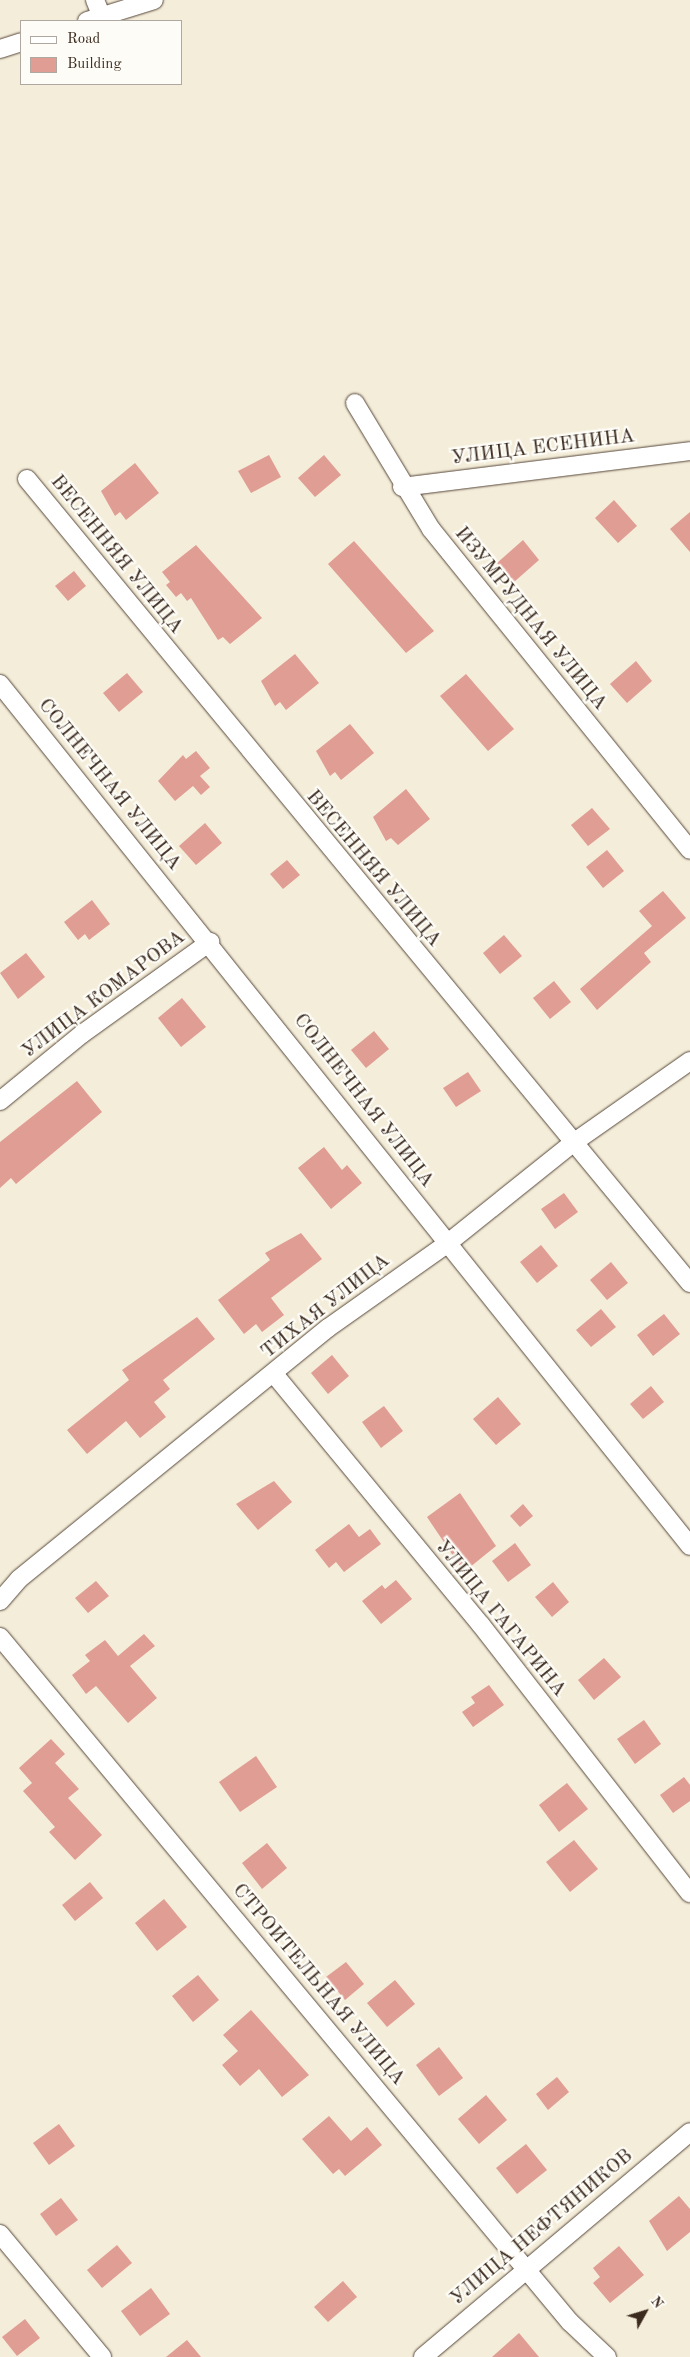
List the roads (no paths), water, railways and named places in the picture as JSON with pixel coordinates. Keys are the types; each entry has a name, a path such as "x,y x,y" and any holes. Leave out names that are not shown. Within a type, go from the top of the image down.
{"street":[{"path":"95,0 95,19 154,0"},
{"path":"0,49 20,42"},
{"name":"ИЗУМРУДНАЯ УЛИЦА","path":"354,403 402,487 690,850"},
{"name":"УЛИЦА ЕСЕНИНА","path":"402,487 690,451"},
{"name":"ВЕСЕННЯЯ УЛИЦА","path":"26,479 573,1143 690,1282"},
{"name":"СОЛНЕЧНАЯ УЛИЦА","path":"0,684 210,942 690,1546"},
{"name":"УЛИЦА КОМАРОВА","path":"0,1101 82,1034 210,942"},
{"name":"ТИХАЯ УЛИЦА","path":"0,1601 19,1579 356,1306 448,1243 573,1143 690,1061"},
{"name":"УЛИЦА ГАГАРИНА","path":"274,1374 481,1625 690,1893"},
{"name":"СТРОИТЕЛЬНАЯ УЛИЦА","path":"0,1636 525,2267 607,2357"},
{"name":"УЛИЦА НЕФТЯНИКОВ","path":"423,2357 525,2267 690,2132"},
{"path":"0,2234 102,2357"}]}
